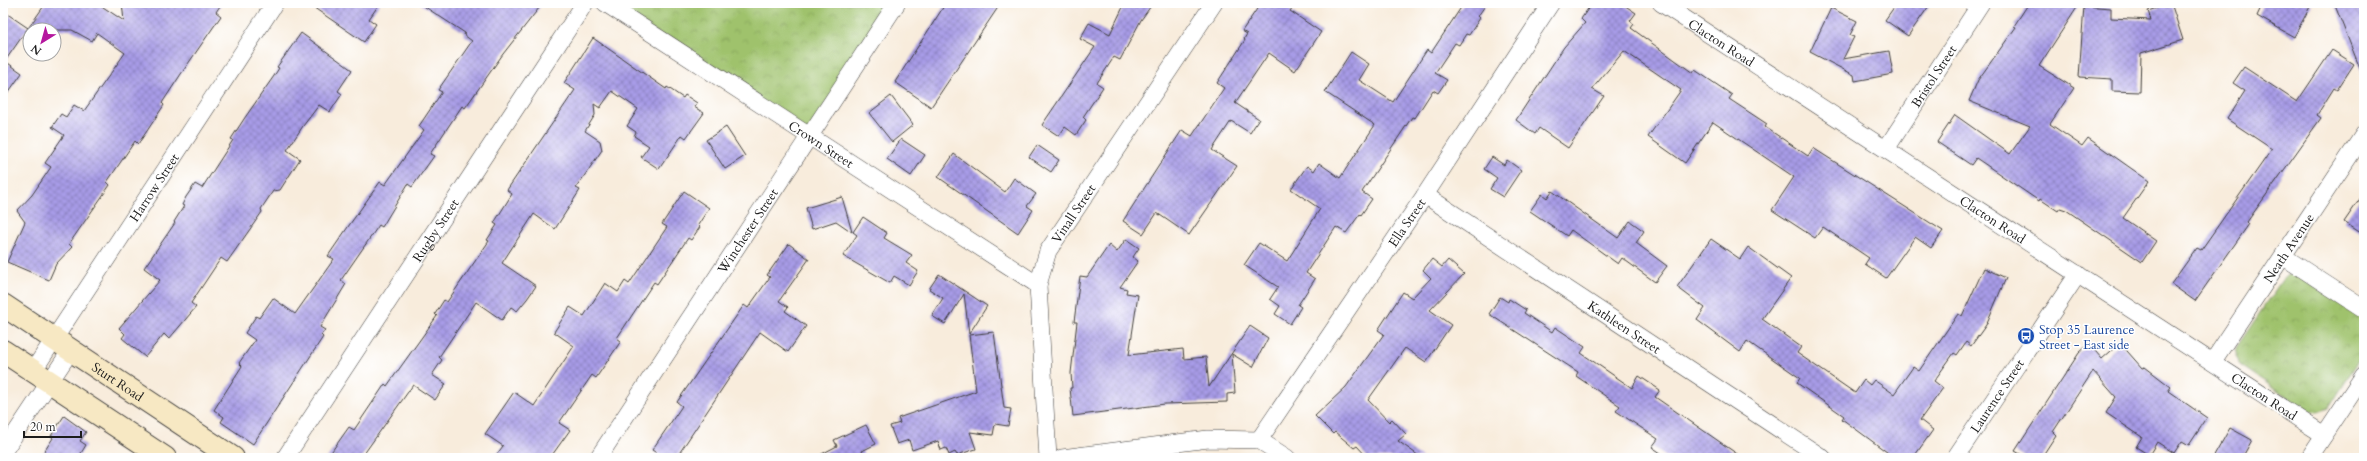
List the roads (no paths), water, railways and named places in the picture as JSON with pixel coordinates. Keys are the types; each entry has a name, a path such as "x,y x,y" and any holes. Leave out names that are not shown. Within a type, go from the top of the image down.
{"main road":[{"name":"Sturt Road","path":"3,306 233,458"},
{"path":"3,351 165,458"}],"street":[{"name":"Harrow Street","path":"3,452 41,376 62,345 275,3"},
{"name":"Rugby Street","path":"285,458 585,3"},
{"name":"Crown Street","path":"605,3 1038,285"},
{"name":"Winchester Street","path":"598,458 897,3"},
{"name":"Vinall Street","path":"1048,458 1038,285 1048,251 1214,3"},
{"name":"Ella Street","path":"1259,440 1425,195 1550,3"},
{"name":"Clacton Road","path":"1661,3 2213,361 2324,435"},
{"name":"Bristol Street","path":"1886,149 1982,3"},
{"name":"Neath Avenue","path":"2213,361 2284,257 2364,134"},
{"name":"Kathleen Street","path":"1425,195 1823,458"},
{"path":"2284,257 2364,309"},
{"name":"Laurence Street","path":"1955,458 2078,274"},
{"path":"2309,458 2364,375"},
{"path":"1062,458 1208,440 1259,440 1287,458"}],"place":[{"name":"Stop 35 Laurence Street - East side","path":"2026,336"}]}
